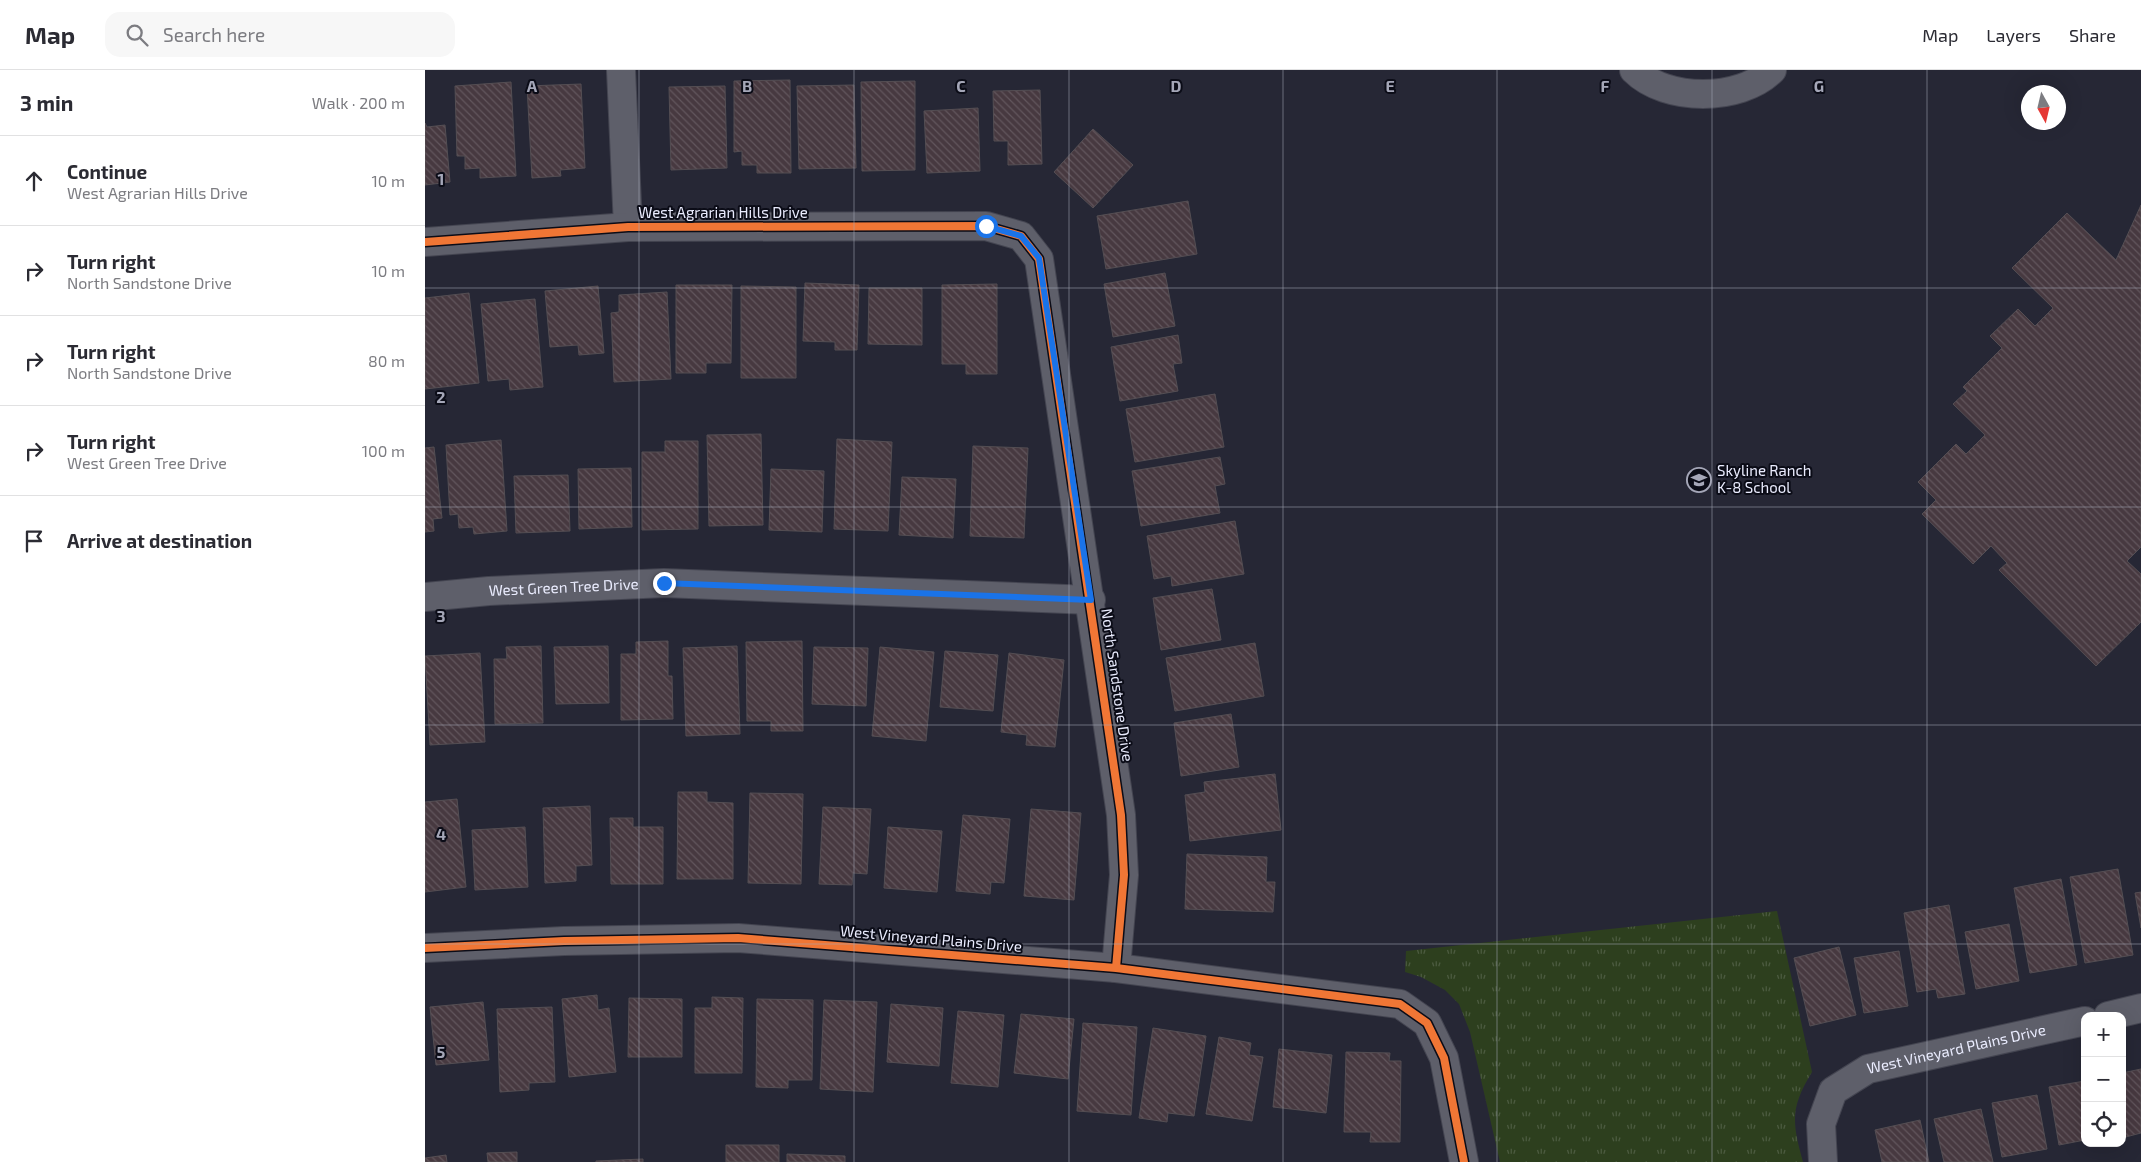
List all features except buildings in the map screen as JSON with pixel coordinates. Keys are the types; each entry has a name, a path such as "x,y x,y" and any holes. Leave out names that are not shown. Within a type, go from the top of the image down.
{"street":[{"path":"621,70 628,227"},
{"path":"1634,70 1669,90 1703,96 1737,90 1772,70"},
{"name":"West Agrarian Hills Drive","path":"425,242 628,227 986,226 1021,236"},
{"name":"North Sandstone Drive","path":"1021,236 1039,258 1091,600 1121,815 1123,875 1116,968"},
{"name":"West Green Tree Drive","path":"425,597 489,591 664,583 1091,600"},
{"name":"West Vineyard Plains Drive","path":"425,948 564,941 738,938 1116,968 1400,1004 1427,1023 1444,1058 1464,1162"},
{"path":"2124,1012 2141,1008"},
{"name":"West Vineyard Plains Drive","path":"1823,1162 1821,1124 1833,1091 1868,1069 2081,1022"}],"green space":[{"path":"1777,911 1812,1072 1800,1096 1795,1116 1795,1125 1803,1162 1500,1162 1470,1032 1459,1004 1445,990 1421,977 1405,972 1406,951"}],"cycle path":[{"path":"425,242 628,227 986,226 1021,236 1039,259 1121,815 1124,875 1116,968"},
{"path":"425,948 564,941 738,938 1116,968 1400,1004 1427,1023 1444,1058 1464,1162"}],"place":[{"name":"Skyline Ranch K-8 School","path":"1699,480"}],"route":[{"path":"664,583 1091,600 1039,258 1021,236 986,226"}]}
